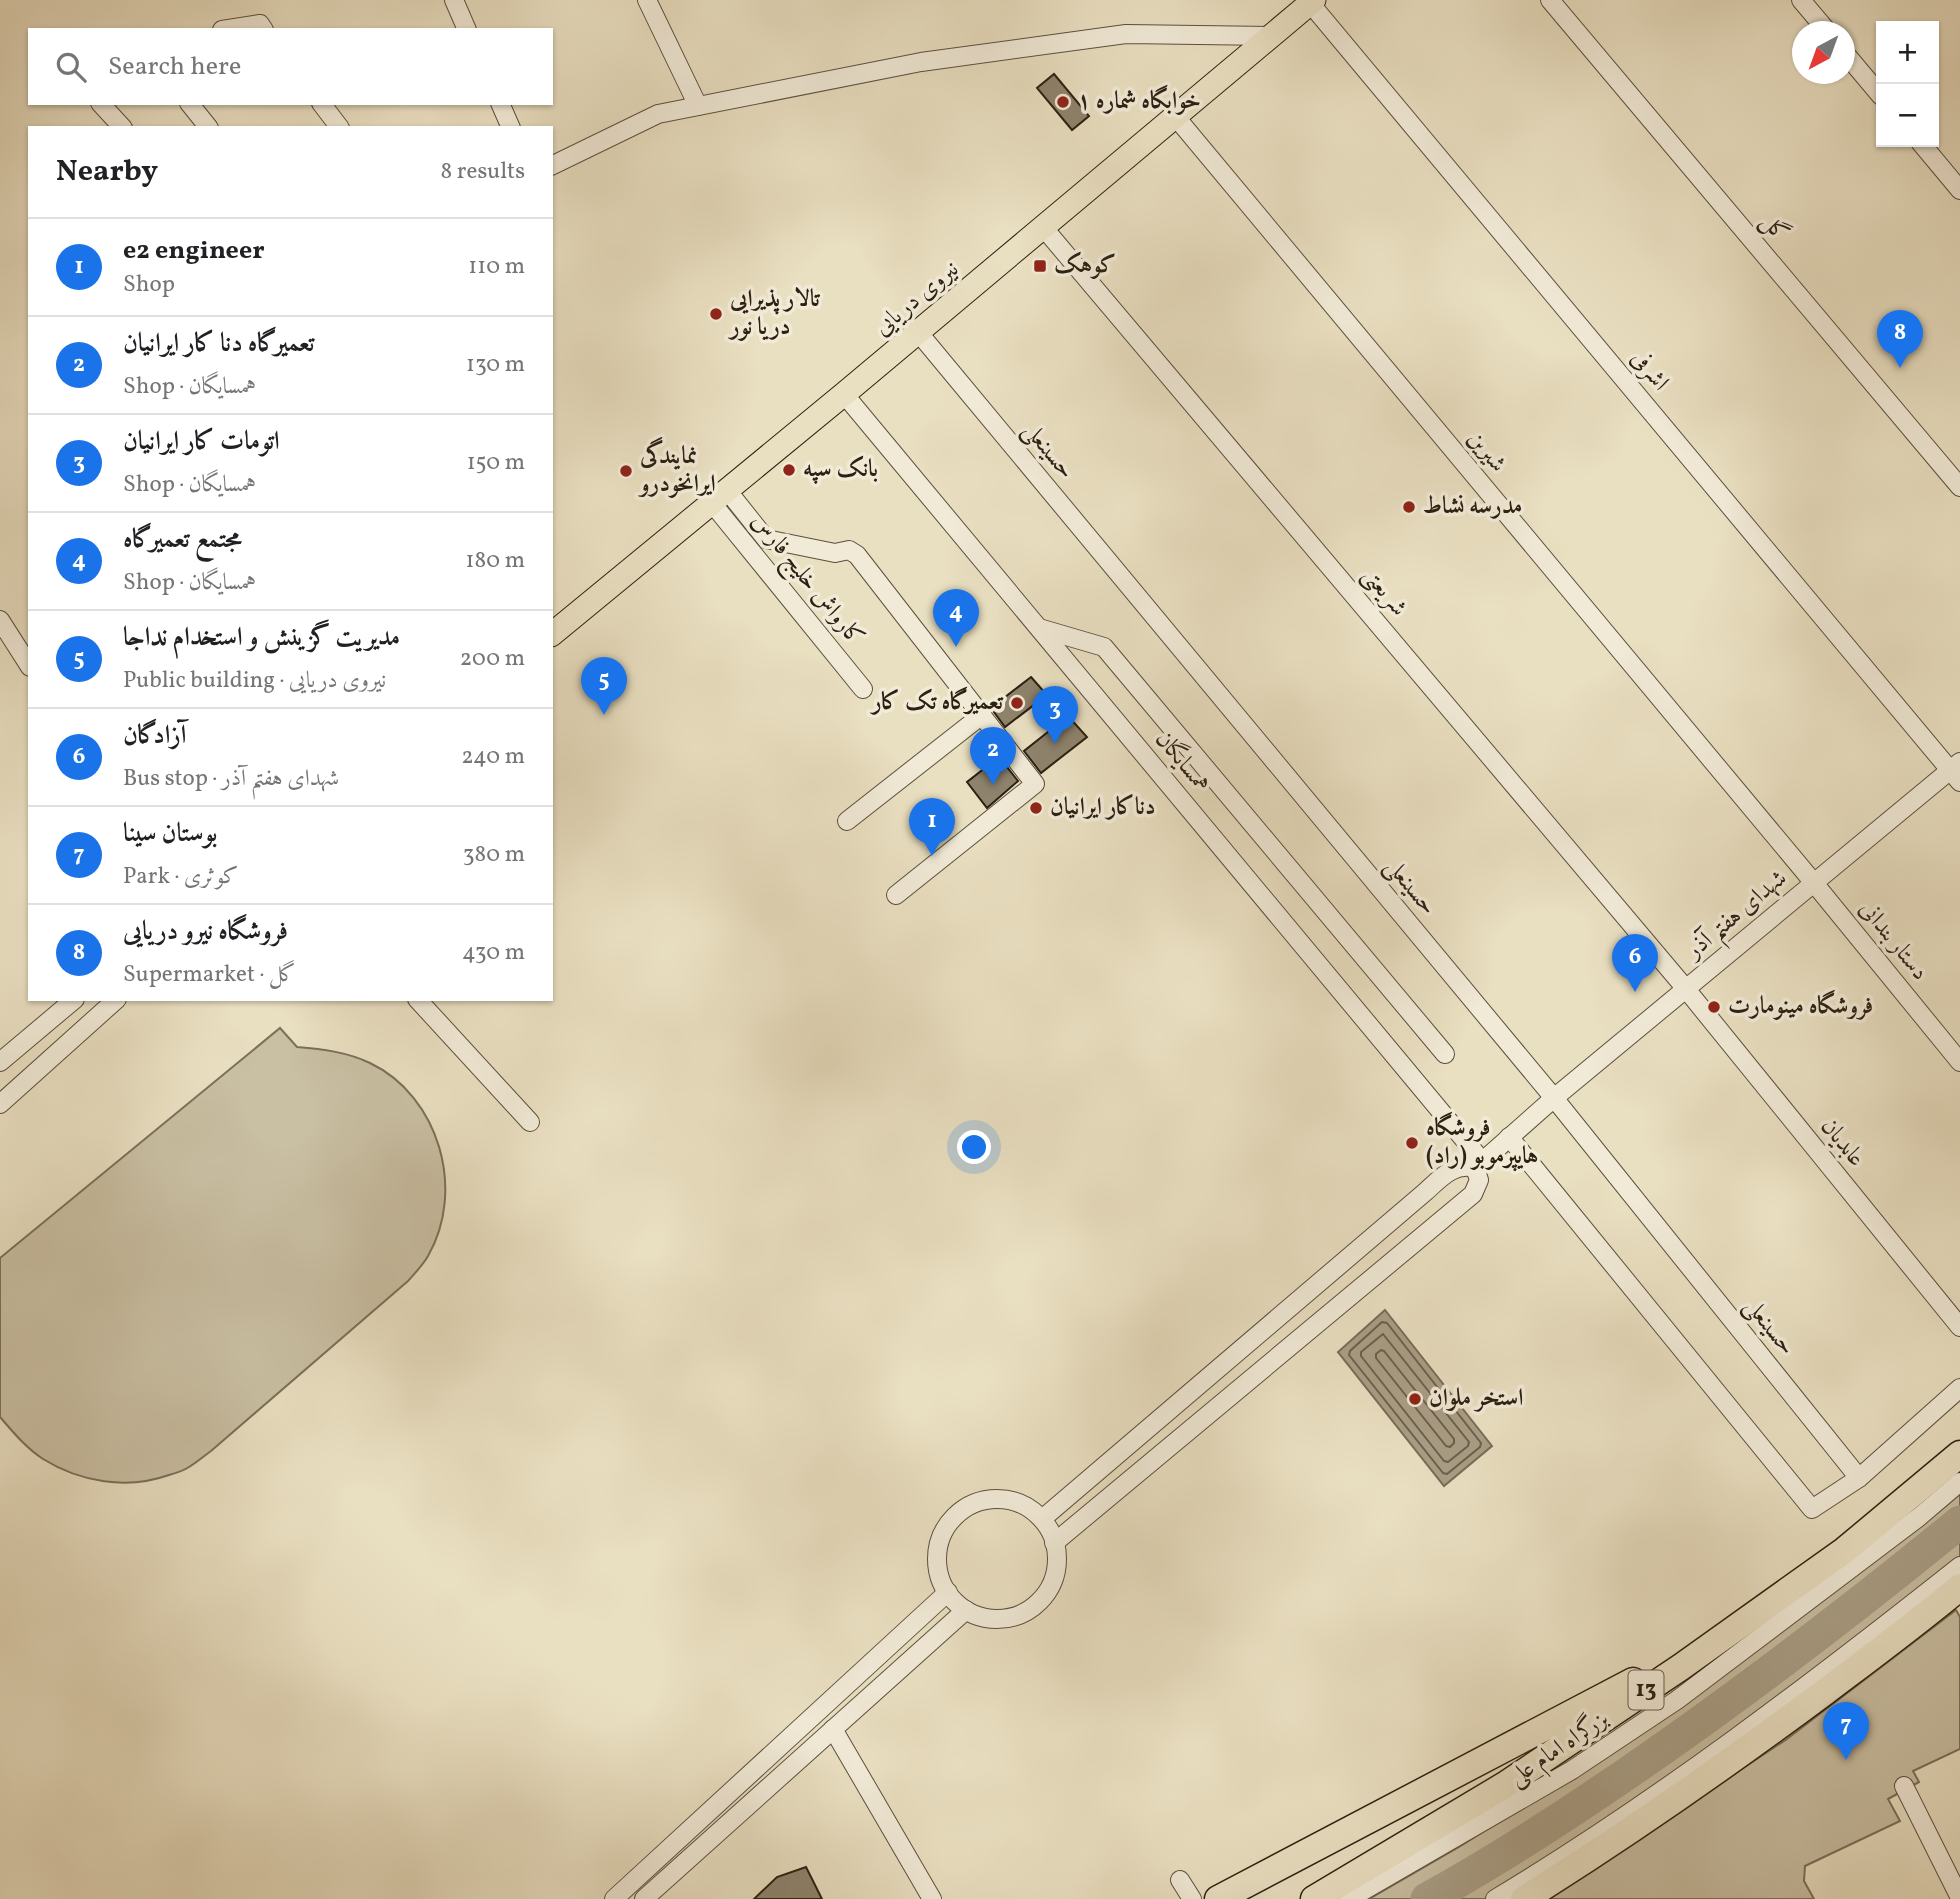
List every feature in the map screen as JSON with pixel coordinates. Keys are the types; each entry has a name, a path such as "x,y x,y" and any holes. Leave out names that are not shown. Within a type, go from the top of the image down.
{"highway":[{"name":"بزرگراه امام علی","path":"1314,1899 1505,1785 1681,1667 1846,1550 1960,1454"},
{"path":"1524,1899 1644,1821 1773,1731 1926,1616 1960,1587"},
{"path":"1218,1899 1600,1699 1780,1597"}],"main road":[{"name":"نیروی دریایی","path":"553,633 844,394 1312,1"}],"street":[{"path":"454,0 466,28"},
{"path":"647,0 698,106"},
{"name":"گل","path":"1550,0 1960,487"},
{"path":"1801,0 1819,21"},
{"name":"اشرفی","path":"1312,1 1957,771"},
{"path":"235,28 260,24 263,28"},
{"path":"553,165 658,114 921,62 1126,34 1271,36"},
{"path":"1855,65 1876,90"},
{"path":"102,105 121,126"},
{"path":"192,105 207,126"},
{"path":"323,105 338,126"},
{"path":"501,105 509,126"},
{"name":"شیرین","path":"1175,116 1814,883"},
{"path":"1924,147 1960,190"},
{"name":"شریعتی","path":"1043,227 1686,989"},
{"name":"حسینعلی","path":"918,332 1554,1098 1859,1478"},
{"name":"همسایگان","path":"844,394 1478,1164"},
{"path":"720,496 766,539 835,553 849,550 857,555 1035,784 896,895"},
{"name":"کارواش خلیج فارس","path":"720,496 863,689"},
{"path":"0,621 28,664"},
{"path":"1039,628 1104,647 1445,1054"},
{"path":"847,821 982,715"},
{"name":"شهدای هفتم آذر","path":"1478,1164 1814,883 1957,771"},
{"name":"دستار بندانی","path":"1814,883 1960,1062"},
{"name":"عابدیان","path":"1686,989 1960,1328"},
{"path":"0,1062 73,1001"},
{"path":"0,1104 115,1001"},
{"path":"419,1001 530,1122"},
{"path":"1509,1137 1812,1509 1859,1478 1960,1388"},
{"path":"1042,1519 1451,1170 1478,1164 1479,1180 1473,1194 1054,1544"},
{"path":"1382,1228 1403,1252"},
{"path":"1349,1899 1572,1770 1677,1700 1919,1517 1960,1482"},
{"path":"986,1499 1007,1499 1027,1506 1042,1519 1054,1544 1057,1553 1056,1572 1049,1590 1037,1604 1021,1614 1002,1618 984,1617 966,1610 952,1597 941,1580 937,1559 940,1539 951,1520 966,1507 986,1499"},
{"path":"1495,1899 1654,1796 1960,1566"},
{"path":"614,1899 948,1592"},
{"path":"644,1899 966,1610"},
{"path":"833,1729 932,1899"},
{"path":"1904,1786 1960,1898"},
{"path":"1180,1880 1192,1899"}],"shaded area":[{"path":"280,1028 297,1047 334,1052 370,1063 394,1078 414,1098 429,1121 439,1147 445,1175 445,1203 439,1230 428,1256 408,1281 211,1451 187,1468 153,1480 120,1483 88,1478 57,1467 31,1450 0,1417 0,1258"},
{"path":"1960,1487 1960,1559 1931,1585 1566,1851 1485,1899 1369,1899 1459,1847 1603,1757"},
{"path":"1956,1610 1960,1617 1960,1749 1913,1771 1919,1782 1888,1799 1900,1821 1805,1866 1804,1881 1814,1899 1546,1899 1787,1739"}],"water":[{"name":"استخر ملوان","path":"1385,1310 1492,1446 1444,1486 1338,1352"}],"building":[{"name":"خوابگاه شماره ۱","path":"1054,74 1089,116 1072,130 1037,88"},
{"name":"تعمیرگاه تک کار","path":"1031,677 1047,695 1005,727 991,708"},
{"path":"1068,716 1087,737 1041,773 1024,751"},
{"path":"999,757 1018,781 987,808 967,782"},
{"path":"806,1867 822,1899 754,1899 777,1877"}],"waterway":[{"path":"1427,1899 1534,1835 1679,1737 1802,1647 1960,1522"}],"place":[{"name":"خوابگاه شماره ۱","path":"1063,102"},
{"name":"کوهک","path":"1040,266"},
{"name":"تالار پذیرایی دریا نور","path":"716,314"},
{"name":"فروشگاه نیرو دریایی","path":"1900,368"},
{"name":"بانک سپه","path":"789,470"},
{"name":"نمایندگی ایرانخودرو","path":"626,471"},
{"name":"مدرسه نشاط","path":"1409,507"},
{"name":"مجتمع تعمیرگاه","path":"956,647"},
{"name":"تعمیرگاه تک کار","path":"1017,703"},
{"name":"مدیریت گزینش و استخدام نداجا","path":"604,715"},
{"name":"اتومات کار ایرانیان","path":"1055,744"},
{"name":"تعمیرگاه دنا کار ایرانیان","path":"993,785"},
{"name":"دناکار ایرانیان","path":"1036,808"},
{"name":"e2 engineer","path":"932,856"},
{"name":"آزادگان","path":"1635,992"},
{"name":"فروشگاه مینومارت","path":"1714,1007"},
{"name":"فروشگاه هایپرموبو (راد)","path":"1412,1143"},
{"name":"استخر ملوان","path":"1415,1399"},
{"name":"بوستان سینا","path":"1846,1760"}]}
